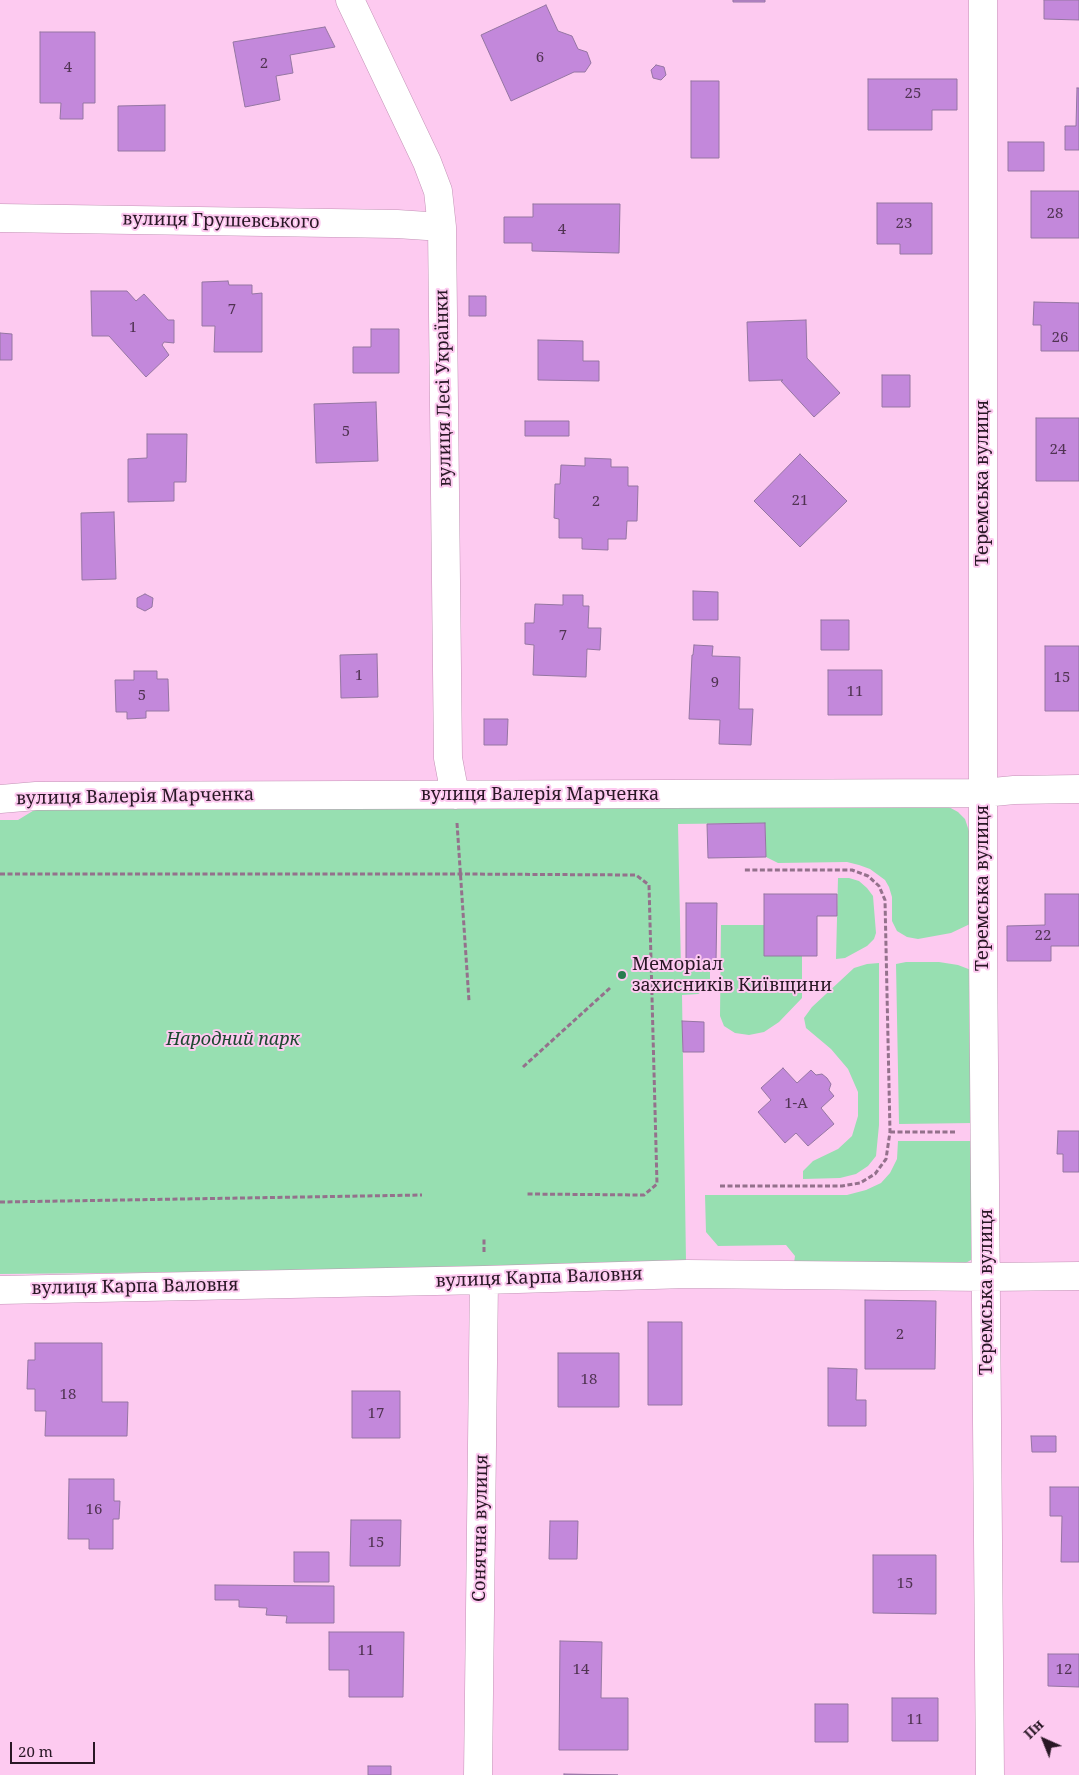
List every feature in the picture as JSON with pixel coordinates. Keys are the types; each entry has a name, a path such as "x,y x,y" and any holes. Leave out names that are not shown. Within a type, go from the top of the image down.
{"street":[{"name":"вулиця Лесі Українки","path":"350,0 427,162 438,191 442,227 448,758 455,795"},
{"name":"Теремська вулиця","path":"983,0 983,793 990,1775"},
{"name":"вулиця Грушевського","path":"0,218 397,224 442,227"},
{"name":"вулиця Валерія Марченка","path":"0,799 46,796 983,793 1014,790 1079,789"},
{"name":"вулиця Карпа Валовня","path":"0,1290 687,1274 1079,1276"},
{"name":"Сонячна вулиця","path":"478,1775 484,1280"}],"path":[{"path":"455,795 469,1001"},
{"path":"720,1186 842,1186 860,1183 875,1174 886,1159 890,1132 885,900 879,886 868,876 852,870 744,870"},
{"path":"0,874 636,875 648,885 656,1184 644,1195 527,1194"},
{"path":"523,1067 610,988"},
{"path":"890,1132 985,1133"},
{"path":"0,1202 422,1195"}],"green space":[{"name":"Народний парк","path":"947,806 958,812 965,819 969,831 970,924 951,933 918,939 907,937 897,931 892,921 892,897 889,887 885,880 870,869 847,862 778,863 766,857 765,823 678,824 681,969 710,969 710,983 707,989 698,994 682,995 686,1262 418,1270 0,1274 0,820 18,820 36,809"},
{"path":"838,878 849,878 859,881 873,896 876,933 874,939 867,946 845,958 836,959"},
{"path":"721,925 764,925 764,956 802,956 802,998 779,1022 764,1032 749,1035 735,1033 724,1026 720,1016"},
{"path":"906,962 939,962 958,965 971,970 973,1123 899,1124 896,964"},
{"path":"879,963 879,1125 876,1156 868,1166 856,1174 840,1178 803,1179 803,1171 813,1161 838,1149 852,1136 858,1116 858,1092 848,1069 831,1049 806,1028 804,1018 812,1007 854,968"},
{"path":"898,1141 973,1141 975,1250 971,1260 962,1265 794,1263 795,1256 786,1245 718,1246 706,1232 705,1195 847,1195 866,1190 881,1183 890,1173 897,1159"}],"building":[{"path":"733,0 765,0 765,2 733,2"},
{"path":"1044,0 1079,0 1079,20 1044,19"},
{"path":"546,5 558,31 572,36 578,49 587,52 591,63 585,72 574,72 511,101 481,35"},
{"path":"325,27 335,47 290,55 293,73 276,76 280,100 245,107 233,42"},
{"path":"40,32 95,32 95,103 83,103 83,119 60,119 61,103 40,103"},
{"path":"656,65 664,67 666,75 661,80 653,78 651,70"},
{"path":"868,79 957,79 957,110 932,110 932,130 868,130"},
{"path":"691,81 719,81 719,158 691,158"},
{"path":"1077,88 1079,88 1079,150 1065,150 1065,126 1076,126"},
{"path":"165,105 165,151 118,151 118,106"},
{"path":"1008,142 1044,142 1044,171 1008,171"},
{"path":"1031,191 1079,191 1079,238 1031,238"},
{"path":"877,203 932,203 932,254 900,254 900,244 877,244"},
{"path":"533,204 620,204 619,253 532,251 532,243 504,243 504,217 533,217"},
{"path":"228,281 229,285 252,285 252,294 262,293 262,352 214,352 215,326 202,326 202,282"},
{"path":"91,291 127,291 136,301 144,294 168,320 174,320 174,343 164,342 162,345 169,355 146,377 109,336 92,336"},
{"path":"469,296 486,296 486,316 469,316"},
{"path":"1034,302 1079,303 1079,351 1041,351 1041,325 1033,325"},
{"path":"806,320 807,358 840,393 814,417 781,381 783,380 749,381 747,322"},
{"path":"371,329 399,329 399,373 353,373 353,347 371,347"},
{"path":"0,333 12,334 12,360 0,360"},
{"path":"538,340 583,341 583,361 599,361 599,381 538,380"},
{"path":"882,375 910,375 910,407 882,407"},
{"path":"376,402 378,461 316,463 314,404"},
{"path":"1036,418 1079,418 1079,481 1036,481"},
{"path":"525,421 569,421 569,436 525,436"},
{"path":"147,434 187,434 186,482 174,482 174,501 128,502 128,459 147,458"},
{"path":"800,454 847,501 800,547 754,501"},
{"path":"585,458 611,459 611,467 628,467 628,486 638,486 637,521 627,521 626,539 608,539 608,550 582,549 582,538 559,538 559,519 554,518 555,484 560,484 561,465 585,466"},
{"path":"114,512 116,579 82,580 81,513"},
{"path":"693,591 718,592 718,620 693,620"},
{"path":"145,594 153,598 152,607 145,611 137,607 137,598"},
{"path":"563,595 583,595 583,606 589,606 588,628 601,628 600,650 587,649 586,677 533,675 534,645 525,644 525,623 534,623 535,604 563,605"},
{"path":"821,620 849,620 849,650 821,650"},
{"path":"694,645 713,646 712,656 740,657 739,709 753,709 751,745 719,744 720,720 689,719"},
{"path":"1045,646 1079,646 1079,711 1045,711"},
{"path":"377,654 378,697 341,698 340,655"},
{"path":"828,670 882,670 882,715 828,715"},
{"path":"134,671 157,671 157,679 168,679 169,711 146,711 146,718 127,719 127,712 116,712 115,680 134,680"},
{"path":"484,719 508,719 507,745 484,745"},
{"path":"765,823 766,857 708,858 707,824"},
{"path":"764,894 837,894 837,916 817,916 817,956 764,956"},
{"path":"1045,894 1079,894 1079,946 1051,946 1051,961 1007,961 1007,926 1045,925"},
{"path":"686,903 717,903 716,962 686,962"},
{"path":"682,1021 704,1022 704,1052 683,1052"},
{"path":"783,1068 797,1083 811,1070 816,1075 822,1074 831,1084 829,1090 834,1096 821,1108 834,1124 808,1146 796,1133 785,1143 758,1112 771,1100 761,1088"},
{"path":"1058,1131 1079,1131 1079,1172 1063,1172 1063,1154 1057,1154"},
{"path":"865,1300 936,1301 935,1369 865,1369"},
{"path":"648,1322 682,1322 682,1405 648,1405"},
{"path":"35,1343 102,1343 102,1402 128,1402 127,1436 45,1436 46,1411 35,1411 35,1389 27,1389 28,1360 35,1360"},
{"path":"558,1353 619,1353 619,1407 558,1407"},
{"path":"828,1368 857,1369 856,1400 866,1400 866,1426 828,1426"},
{"path":"352,1391 400,1391 400,1438 352,1438"},
{"path":"1031,1436 1056,1436 1056,1452 1032,1452"},
{"path":"69,1479 114,1479 114,1501 120,1501 119,1519 113,1519 113,1549 89,1549 89,1539 68,1539"},
{"path":"1050,1487 1079,1487 1079,1562 1061,1562 1062,1516 1050,1516"},
{"path":"351,1520 401,1520 400,1566 350,1566"},
{"path":"550,1521 578,1521 577,1559 549,1559"},
{"path":"294,1552 329,1552 329,1582 294,1582"},
{"path":"873,1555 936,1555 936,1614 873,1613"},
{"path":"215,1585 334,1586 334,1623 286,1623 287,1616 266,1615 267,1608 239,1607 239,1600 215,1600"},
{"path":"329,1632 404,1632 403,1697 349,1697 349,1670 329,1670"},
{"path":"560,1641 602,1642 601,1698 628,1698 628,1750 559,1750"},
{"path":"1048,1654 1079,1654 1079,1687 1048,1686"},
{"path":"892,1698 938,1698 938,1741 892,1741"},
{"path":"815,1704 848,1704 848,1742 815,1742"},
{"path":"368,1766 391,1766 391,1775 368,1775"},
{"path":"564,1774 618,1775 564,1775"}],"place":[{"name":"Меморіал захисників Київщини","path":"622,975"}]}
